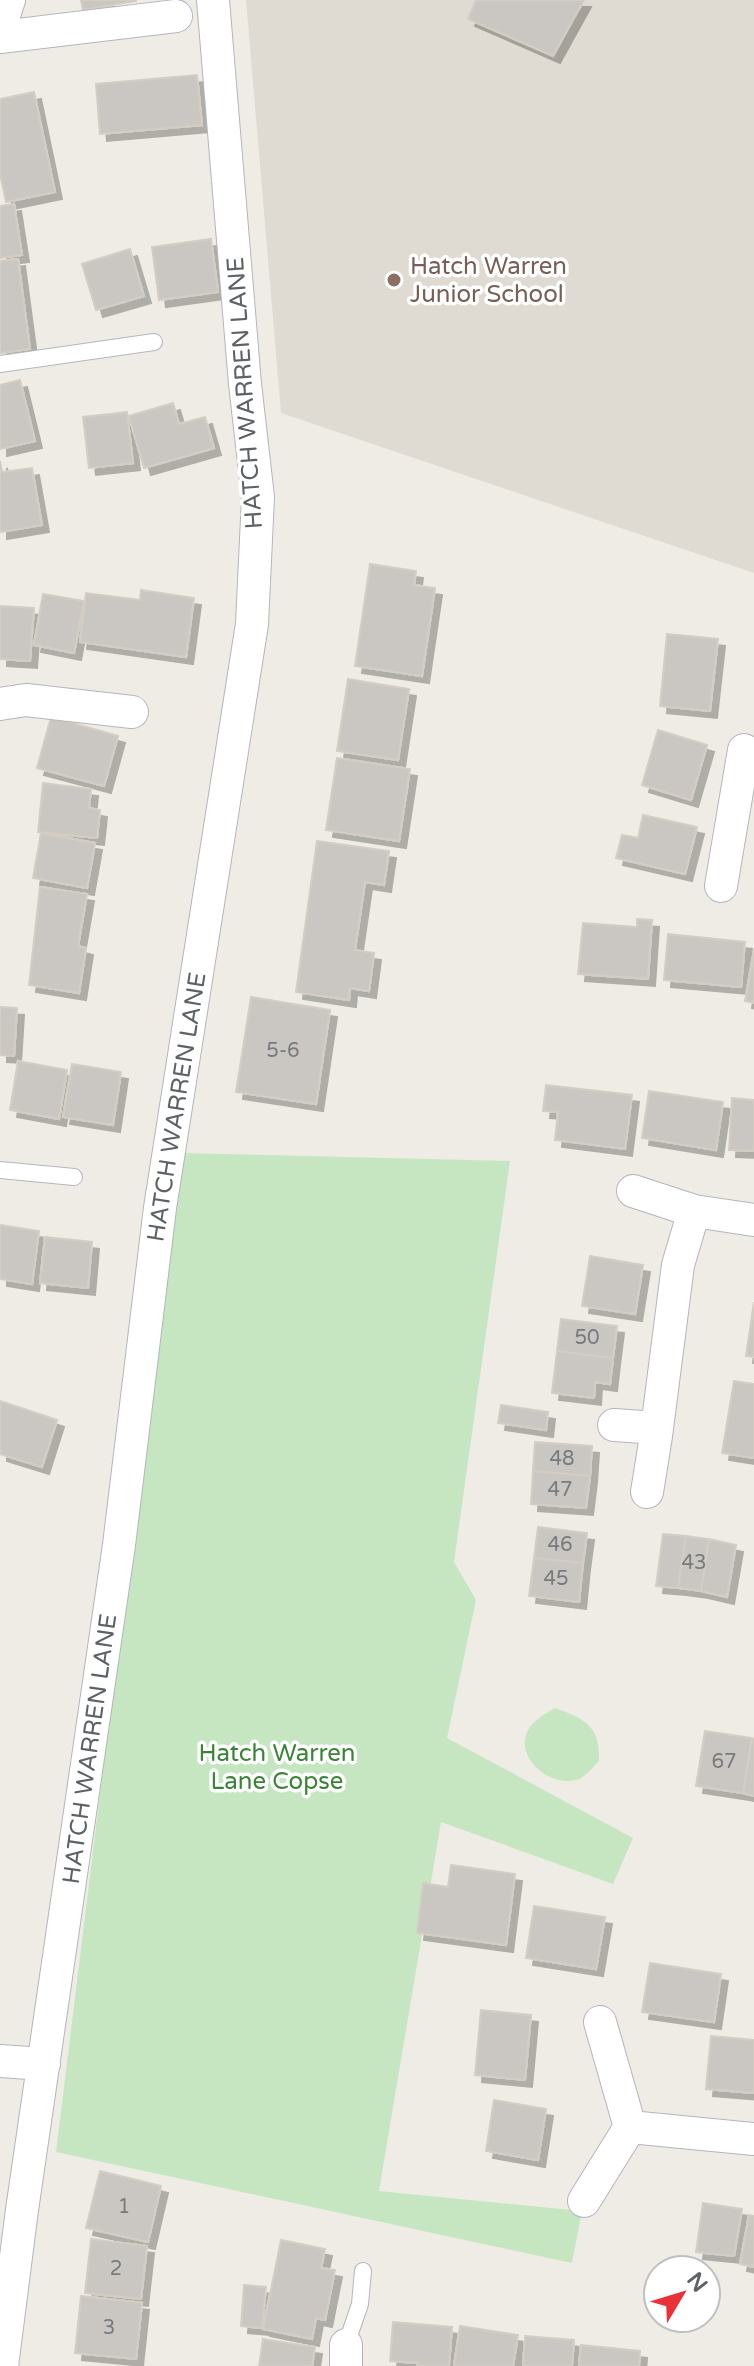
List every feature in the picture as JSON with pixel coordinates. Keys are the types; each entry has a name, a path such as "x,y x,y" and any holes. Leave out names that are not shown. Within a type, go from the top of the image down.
{"street":[{"path":"0,27 9,0"},
{"name":"HATCH WARREN LANE","path":"2,2366 119,1545 160,1208 252,624 258,497 213,0"},
{"path":"0,37 176,16"},
{"path":"0,704 26,700 132,712"},
{"path":"721,886 742,835 744,750"},
{"path":"633,1191 694,1211 754,1220"},
{"path":"647,1492 678,1265 694,1211"},
{"path":"614,1425 657,1428"},
{"path":"584,2201 630,2127 600,2022"},
{"path":"0,2061 44,2064"},
{"path":"630,2127 754,2139"}],"lane":[{"path":"0,364 154,342"},
{"path":"0,1170 74,1177"},
{"path":"346,2356 360,2304 363,2271"}],"shaded area":[{"path":"246,0 754,0 754,573 281,413"}],"green space":[{"name":"Hatch Warren Lane Copse","path":"179,1153 510,1161 454,1562 476,1600 447,1738 633,1838 613,1884 441,1822 379,2191 582,2211 572,2263 56,2152"},
{"path":"555,1708 589,1725 597,1739 599,1761 581,1778 571,1781 549,1777 532,1763 527,1753 525,1743 529,1728"}],"building":[{"path":"81,0 136,0 136,1 83,10"},
{"path":"476,0 584,0 553,56 468,19"},
{"path":"197,75 202,125 100,134 96,84"},
{"path":"34,92 55,192 6,202 0,174 0,99"},
{"path":"14,204 22,255 0,258 0,206"},
{"path":"211,239 218,292 159,300 152,247"},
{"path":"130,249 144,296 96,310 82,264"},
{"path":"18,259 30,349 0,353 0,261"},
{"path":"20,380 35,441 0,449 0,385"},
{"path":"173,403 179,424 205,417 214,448 144,468 129,416"},
{"path":"127,412 133,463 89,468 83,417"},
{"path":"0,461 2,472 32,468 42,525 0,532"},
{"path":"370,564 416,571 414,585 435,588 422,676 355,666"},
{"path":"141,590 194,598 186,657 80,642 86,593 140,600"},
{"path":"43,594 84,601 74,653 34,645"},
{"path":"0,606 34,608 30,661 0,659"},
{"path":"667,634 718,639 710,711 660,706"},
{"path":"348,679 409,689 398,760 337,751"},
{"path":"51,717 118,736 104,786 37,768"},
{"path":"658,730 707,745 691,800 642,785"},
{"path":"337,758 410,769 399,841 326,830"},
{"path":"43,783 91,789 89,808 100,810 97,838 38,832"},
{"path":"643,815 697,827 685,874 616,858 622,835 638,838"},
{"path":"41,833 95,843 87,888 33,878"},
{"path":"317,841 389,851 384,885 365,882 355,950 374,953 369,991 350,988 349,1000 296,992"},
{"path":"40,887 87,894 78,946 86,948 79,993 29,985"},
{"path":"637,919 652,920 648,979 578,974 583,923 637,927"},
{"path":"668,934 745,942 741,987 664,980"},
{"path":"754,950 754,1003 745,1001"},
{"path":"251,997 330,1010 316,1104 236,1092"},
{"path":"0,1007 17,1008 14,1056 0,1055"},
{"path":"18,1061 67,1070 59,1119 10,1110"},
{"path":"72,1064 121,1072 113,1125 63,1117"},
{"path":"546,1085 632,1095 625,1149 555,1140 558,1112 543,1111"},
{"path":"649,1091 723,1102 716,1150 642,1138"},
{"path":"732,1098 754,1100 754,1151 729,1150"},
{"path":"0,1225 39,1231 32,1284 0,1279"},
{"path":"45,1237 92,1242 88,1288 40,1283"},
{"path":"590,1256 643,1265 635,1314 582,1306"},
{"path":"754,1302 754,1357 746,1356"},
{"path":"561,1319 617,1326 613,1358 557,1351"},
{"path":"557,1351 613,1358 610,1384 595,1382 594,1398 552,1393"},
{"path":"734,1381 754,1384 754,1458 722,1453"},
{"path":"0,1401 57,1420 42,1467 0,1454"},
{"path":"501,1405 548,1412 546,1430 498,1423"},
{"path":"535,1442 592,1446 590,1476 533,1471"},
{"path":"533,1471 590,1476 586,1508 531,1504"},
{"path":"538,1527 587,1533 583,1563 534,1558"},
{"path":"663,1534 686,1536 678,1588 656,1586"},
{"path":"686,1536 709,1539 701,1591 678,1588"},
{"path":"709,1539 736,1545 727,1597 701,1591"},
{"path":"534,1558 583,1563 579,1602 529,1596"},
{"path":"705,1731 752,1738 743,1793 696,1786"},
{"path":"754,1739 754,1796 743,1793"},
{"path":"451,1865 515,1874 506,1945 417,1933 423,1883 448,1887"},
{"path":"534,1906 605,1917 596,1969 526,1958"},
{"path":"650,1963 721,1974 714,2022 642,2012"},
{"path":"481,2010 531,2015 525,2080 475,2075"},
{"path":"711,2036 754,2040 754,2093 706,2089"},
{"path":"494,2100 546,2109 538,2160 486,2151"},
{"path":"100,2171 161,2186 148,2242 86,2228"},
{"path":"703,2203 742,2209 734,2256 696,2252"},
{"path":"749,2215 754,2216 754,2267 740,2264"},
{"path":"91,2239 147,2246 141,2299 85,2293"},
{"path":"281,2240 325,2249 321,2268 335,2270 325,2320 316,2318 312,2339 263,2329"},
{"path":"244,2285 266,2287 262,2328 241,2326"},
{"path":"81,2296 142,2303 136,2359 75,2353"},
{"path":"393,2322 452,2327 449,2366 417,2366 418,2363 390,2361"},
{"path":"460,2326 518,2335 513,2366 454,2366"},
{"path":"525,2336 574,2340 572,2366 523,2366"},
{"path":"263,2339 315,2347 312,2366 259,2366"},
{"path":"581,2345 640,2351 639,2366 579,2366"}],"place":[{"name":"Hatch Warren Junior School","path":"394,280"}]}
